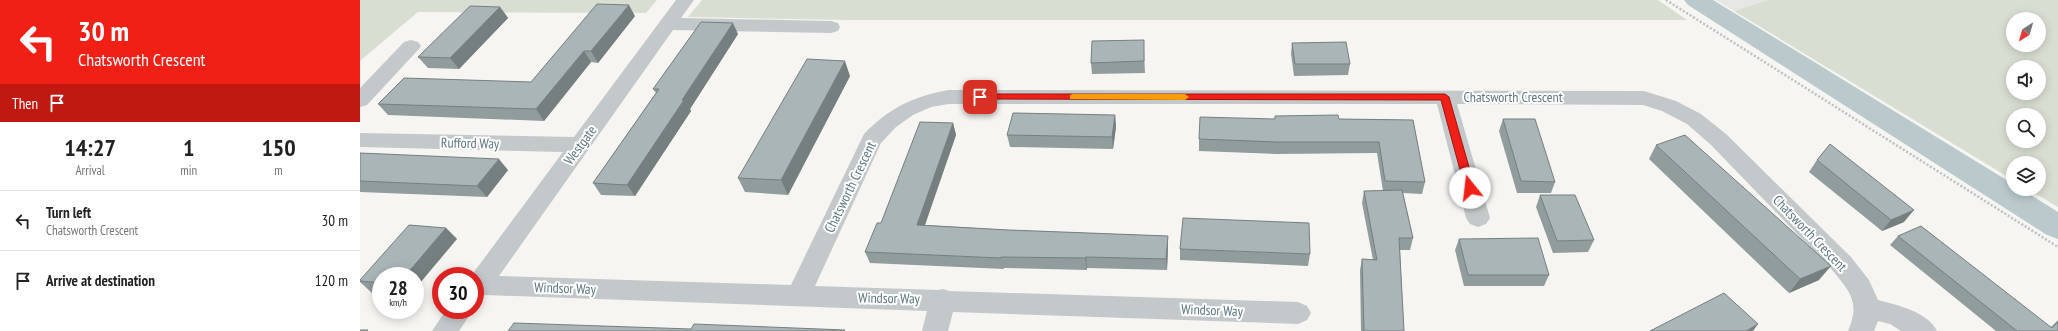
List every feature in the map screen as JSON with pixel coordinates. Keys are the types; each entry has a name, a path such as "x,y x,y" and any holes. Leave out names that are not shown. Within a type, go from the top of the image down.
{"street":[{"name":"Westgate","path":"484,277 685,0"},
{"path":"668,24 831,27"},
{"path":"360,100 411,46"},
{"name":"Chatsworth Crescent","path":"798,296 872,139 885,124 896,115 910,107 928,100 949,96 1600,97 1644,98 1669,106 1694,119 1718,138 1842,264 1858,284 1865,319"},
{"path":"1445,97 1478,218"},
{"name":"Rufford Way","path":"360,140 580,145"},
{"name":"Windsor Way","path":"484,287 943,299 1298,313"},
{"path":"935,331 943,299"},
{"path":"1865,319 1897,316 1924,331"},
{"path":"445,331 454,319"}],"path":[{"path":"1666,0 2058,247"}],"shaded area":[{"path":"360,0 657,0 646,13 418,12 360,61"},
{"path":"702,0 1658,0 1687,20 847,20 688,17"},
{"path":"1716,0 1768,0 1734,11"},
{"path":"1768,0 2058,0 2058,207 2040,196 2046,196 2046,156 2006,156 2006,176 1734,11"}],"building":[{"path":"597,4 629,5 591,51 584,51 536,109 378,104 404,78 531,82"},
{"path":"470,6 500,7 450,58 418,57"},
{"path":"701,22 733,23 627,185 593,183 659,89 653,89"},
{"path":"1144,40 1144,61 1091,63 1092,41"},
{"path":"1346,42 1350,64 1295,64 1292,43"},
{"path":"807,59 845,61 781,180 738,178"},
{"path":"1013,113 1115,115 1112,137 1007,135"},
{"path":"1338,115 1339,119 1413,120 1425,182 1385,181 1379,142 1277,142 1199,139 1200,117 1275,119 1275,116"},
{"path":"1503,119 1535,119 1555,182 1521,181"},
{"path":"920,122 953,123 917,225 1168,236 1166,259 1086,257 1001,258 865,252 877,223 881,223"},
{"path":"1685,135 1831,266 1800,279 1656,145"},
{"path":"1830,144 1914,210 1891,220 1817,160"},
{"path":"360,153 499,159 477,186 360,181"},
{"path":"1402,190 1413,238 1399,238 1404,331 1364,331 1362,259 1377,260 1364,191"},
{"path":"1540,195 1575,195 1594,240 1557,241"},
{"path":"1183,218 1309,223 1310,254 1180,249"},
{"path":"409,225 446,228 413,267 372,267 372,282 360,280"},
{"path":"1921,226 2052,328 2058,322 2058,331 2017,331 1898,236"},
{"path":"1538,238 1549,275 1468,275 1459,239"},
{"path":"1724,293 1758,324 1746,331 1650,331"},
{"path":"514,323 691,329 694,324 845,330 508,331"}],"waterway":[{"path":"1696,0 2058,227"}],"slow traffic":[{"path":"1073,97 1185,97"}],"route":[{"path":"980,97 1445,97 1470,188"}]}
